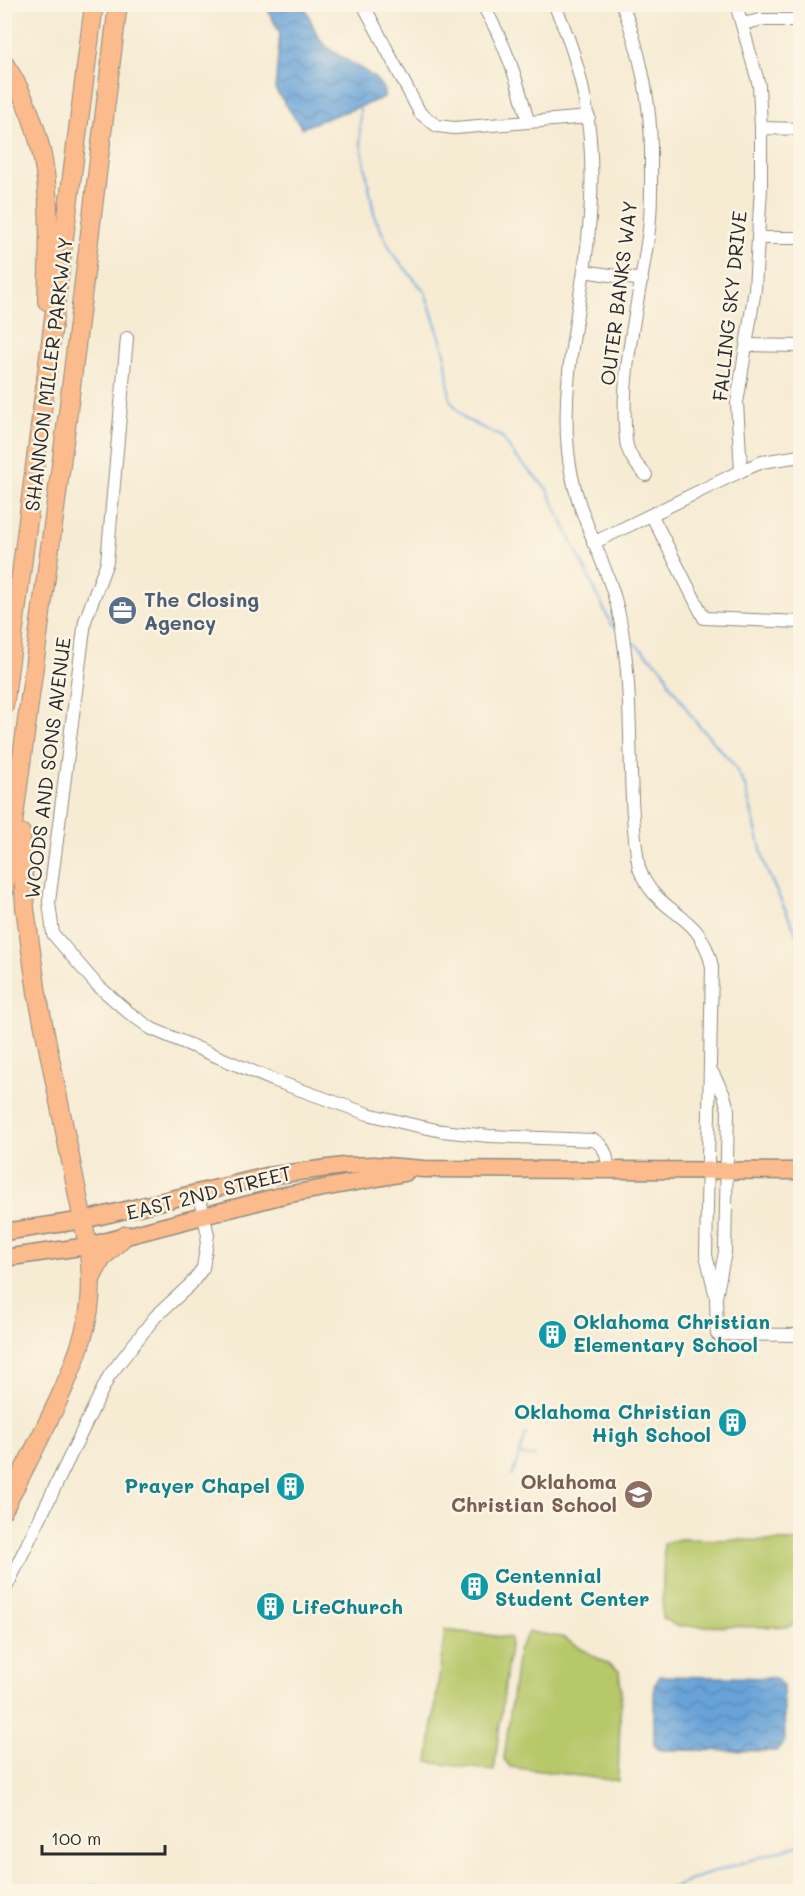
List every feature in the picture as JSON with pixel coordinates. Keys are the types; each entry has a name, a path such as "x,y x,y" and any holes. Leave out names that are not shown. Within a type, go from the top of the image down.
{"highway":[{"name":"SHANNON MILLER PARKWAY","path":"4,707 44,414 94,4"},
{"name":"SHANNON MILLER PARKWAY","path":"4,892 67,420 118,4"},
{"path":"4,63 32,114 43,154 49,192 44,414"},
{"path":"4,1509 77,1357 89,1308 91,1281 84,1220 28,940 22,865 20,765"},
{"path":"91,1281 102,1258 126,1235"}],"main road":[{"name":"EAST 2ND STREET","path":"4,1232 84,1220 267,1176 344,1166 374,1165 424,1169 801,1171"},
{"name":"EAST 2ND STREET","path":"4,1258 88,1246 325,1186 424,1169"}],"street":[{"path":"363,4 420,113 437,126 454,128 588,117"},
{"path":"482,4 502,39 516,76 528,121"},
{"path":"554,4 577,60 592,150 584,271 571,347 566,418 571,477 582,518 616,600 624,639 639,868 656,898 688,920 698,931 709,953 712,967 706,1255 716,1297 717,1334 801,1335"},
{"name":"OUTER BANKS WAY","path":"622,4 633,32 647,102 652,157 649,234 625,390 626,443 638,467 646,475"},
{"name":"FALLING SKY DRIVE","path":"736,4 759,85 761,128 755,289 737,403 741,471"},
{"path":"742,24 760,20 801,20"},
{"path":"761,128 801,129"},
{"path":"758,238 801,238"},
{"path":"584,271 642,280"},
{"name":"WOODS AND SONS AVENUE","path":"127,338 106,562 85,621 50,891 53,934 96,984 152,1029 273,1080 368,1114 442,1131 489,1136 594,1140 602,1145 609,1170"},
{"path":"747,345 801,346"},
{"path":"593,543 762,462 801,456"},
{"path":"652,516 704,618 801,622"},
{"path":"711,1071 724,1095 728,1110 725,1252 716,1297"},
{"path":"4,1592 110,1376 141,1333 199,1275 206,1259 208,1235 198,1191"}],"green space":[{"path":"680,1539 793,1541 800,1545 800,1622 787,1627 676,1626 662,1618 664,1543"},
{"path":"445,1630 511,1638 494,1771 428,1762"},
{"path":"529,1632 562,1637 619,1671 621,1688 618,1781 510,1767 504,1759 518,1651"}],"water":[{"path":"265,5 304,5 323,43 370,74 383,89 384,97 302,128 275,89 280,33"},
{"path":"660,1676 775,1678 783,1686 785,1740 776,1751 660,1750 654,1745 654,1686"}],"waterway":[{"path":"360,108 360,140 375,218 393,254 425,292 445,353 450,400 465,419 502,437 515,456 547,489 612,626"},
{"path":"633,642 664,670 669,683 695,721 733,764 745,786 766,869 800,941"},
{"path":"512,1476 526,1434"},
{"path":"520,1455 535,1456"},
{"path":"663,1892 696,1878 800,1844"},
{"path":"70,1892 97,1884 121,1892"}],"place":[{"name":"The Closing Agency","path":"123,611"},
{"name":"Oklahoma Christian Elementary School","path":"552,1334"},
{"name":"Oklahoma Christian High School","path":"732,1423"},
{"name":"Prayer Chapel","path":"291,1486"},
{"name":"Oklahoma Christian School","path":"638,1494"},
{"name":"Centennial Student Center","path":"474,1587"},
{"name":"LifeChurch","path":"271,1607"}]}
